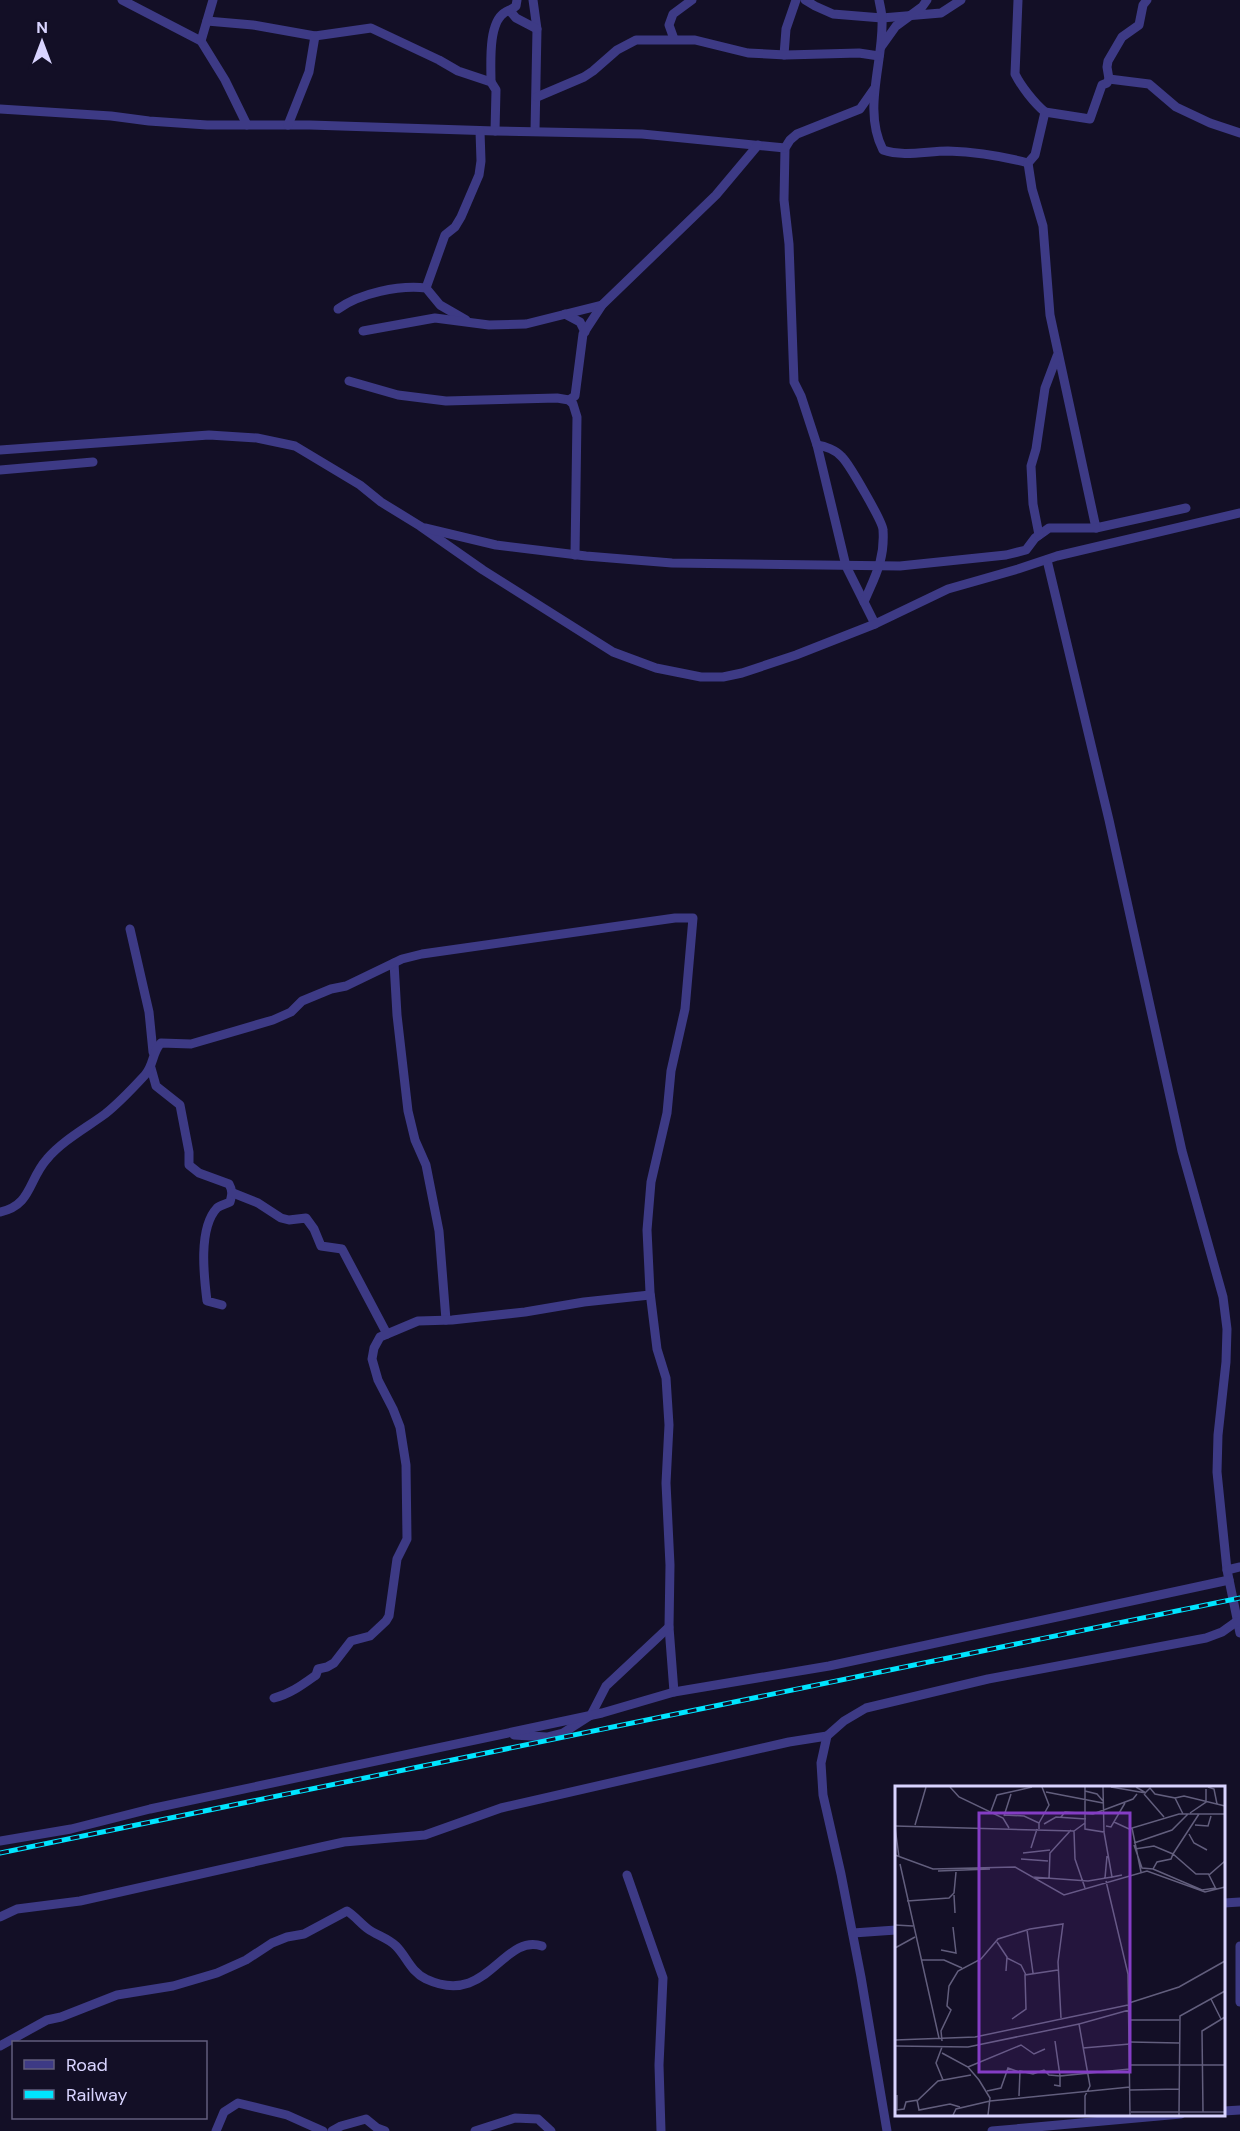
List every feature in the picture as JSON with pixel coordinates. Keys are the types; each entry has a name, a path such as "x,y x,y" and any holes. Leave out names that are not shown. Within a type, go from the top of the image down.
{"street":[{"path":"122,0 201,41 225,80 247,125"},
{"path":"201,41 213,0"},
{"path":"495,132 496,90 491,82 491,48 494,28 502,14 516,6 517,0"},
{"path":"533,0 537,29 535,132"},
{"path":"674,39 669,25 673,14 692,0"},
{"path":"784,55 786,28 796,0"},
{"path":"805,0 833,14 882,18 941,13 961,0"},
{"path":"879,0 882,18 880,52 874,89 875,135 883,150 892,154 948,151 979,153 1028,163"},
{"path":"880,52 896,26 922,7 927,0"},
{"path":"1018,0 1016,74 1019,82 1045,112 1090,120 1102,85 1109,79 1108,61 1122,37 1139,25 1143,5 1147,0"},
{"path":"510,11 516,18 537,29"},
{"path":"207,21 253,25 315,36 371,28 458,71 491,82"},
{"path":"288,125 309,72 315,36"},
{"path":"537,97 593,71 617,50 636,40 695,40 748,53 784,55 880,52"},
{"path":"1109,79 1149,84 1176,107 1209,123 1240,133"},
{"path":"874,89 860,109 796,135 790,140 785,148 784,200 789,244 794,382 817,445 846,566 875,624"},
{"path":"0,109 177,123 642,134 785,148"},
{"path":"1045,112 1035,155 1028,163 1032,189 1043,226 1050,315 1096,528"},
{"path":"426,288 445,235 455,227 461,217 479,175 480,131"},
{"path":"569,400 575,396 580,347 585,332 602,305 716,195 758,145"},
{"path":"338,309 344,304 387,290 426,288 440,305 471,322"},
{"path":"363,331 435,318 489,325 526,324 602,305"},
{"path":"564,314 580,322 585,332"},
{"path":"1039,535 1033,504 1030,466 1036,449 1045,388 1058,354"},
{"path":"349,381 398,395 446,401 556,398 569,400 573,404 577,417 575,555"},
{"path":"0,450 209,435 257,438 295,446 318,458 554,617 613,652 656,668 702,677 723,677 742,673 796,655 875,624 948,589 1057,556 1240,513"},
{"path":"817,445 841,455 883,528 881,566 864,602"},
{"path":"0,470 93,462"},
{"path":"420,526 496,545 575,555 672,563 900,566 1006,555 1026,550 1039,535 1049,528 1096,528 1186,508"},
{"path":"1047,560 1109,820 1182,1151 1223,1297 1227,1329 1226,1362 1218,1435 1217,1472 1228,1575 1240,1633"},
{"path":"0,1212 9,1210 22,1202 46,1160 113,1108 151,1068 157,1047 161,1043 191,1044 273,1020 291,1012 302,1001 331,989 346,986 394,963 422,954 675,918 693,918 685,1009 671,1071 667,1113 651,1182 647,1230 650,1295 657,1349 666,1378 669,1425 666,1483 670,1566 669,1627 674,1692"},
{"path":"130,929 149,1012 154,1058"},
{"path":"394,963 397,1015 408,1111 415,1140 426,1165 439,1231 446,1320"},
{"path":"151,1068 156,1086 180,1106 189,1152 189,1165 199,1173 229,1184 233,1193 230,1202 218,1207 208,1224 202,1266 207,1301 222,1305"},
{"path":"233,1193 258,1203 281,1218 289,1220 306,1218 314,1229 321,1246 342,1250 387,1334"},
{"path":"274,1698 291,1693 303,1682 316,1675 318,1669 334,1663 351,1641 370,1636 379,1630 389,1616 397,1559 407,1535 406,1465 400,1427 378,1380 372,1359 374,1348 380,1337 417,1321 525,1312 584,1302 650,1295"},
{"path":"0,1841 71,1829 150,1809 591,1715 674,1692 829,1666 1228,1575 1240,1567"},
{"path":"0,1917 17,1909 80,1901 321,1846 425,1835 501,1808 547,1796 789,1742 827,1736 844,1721 866,1708 988,1679 1206,1638 1222,1632 1236,1622"},
{"path":"591,1715 606,1686 669,1627"},
{"path":"827,1736 821,1762 823,1795 853,1933 887,2131"},
{"path":"627,1875 663,1978 659,2065 661,2131"},
{"path":"1225,1904 1240,1902"},
{"path":"0,2046 47,2020 61,2017 117,1995 172,1986 217,1973 246,1960 272,1943 304,1934 347,1911 368,1929 394,1943 415,1972 428,1980 451,1986 466,1985 479,1978 523,1945 542,1946"},
{"path":"853,1933 895,1930"},
{"path":"1240,1946 1240,2002"},
{"path":"216,2131 224,2112 238,2103 287,2115 323,2131"},
{"path":"1225,2111 1240,2110"},
{"path":"992,2131 1169,2116"},
{"path":"475,2131 515,2118 538,2119 551,2131"},
{"path":"332,2131 366,2119 376,2128 385,2131"}],"railway":[{"path":"0,1853 1240,1598"}]}
